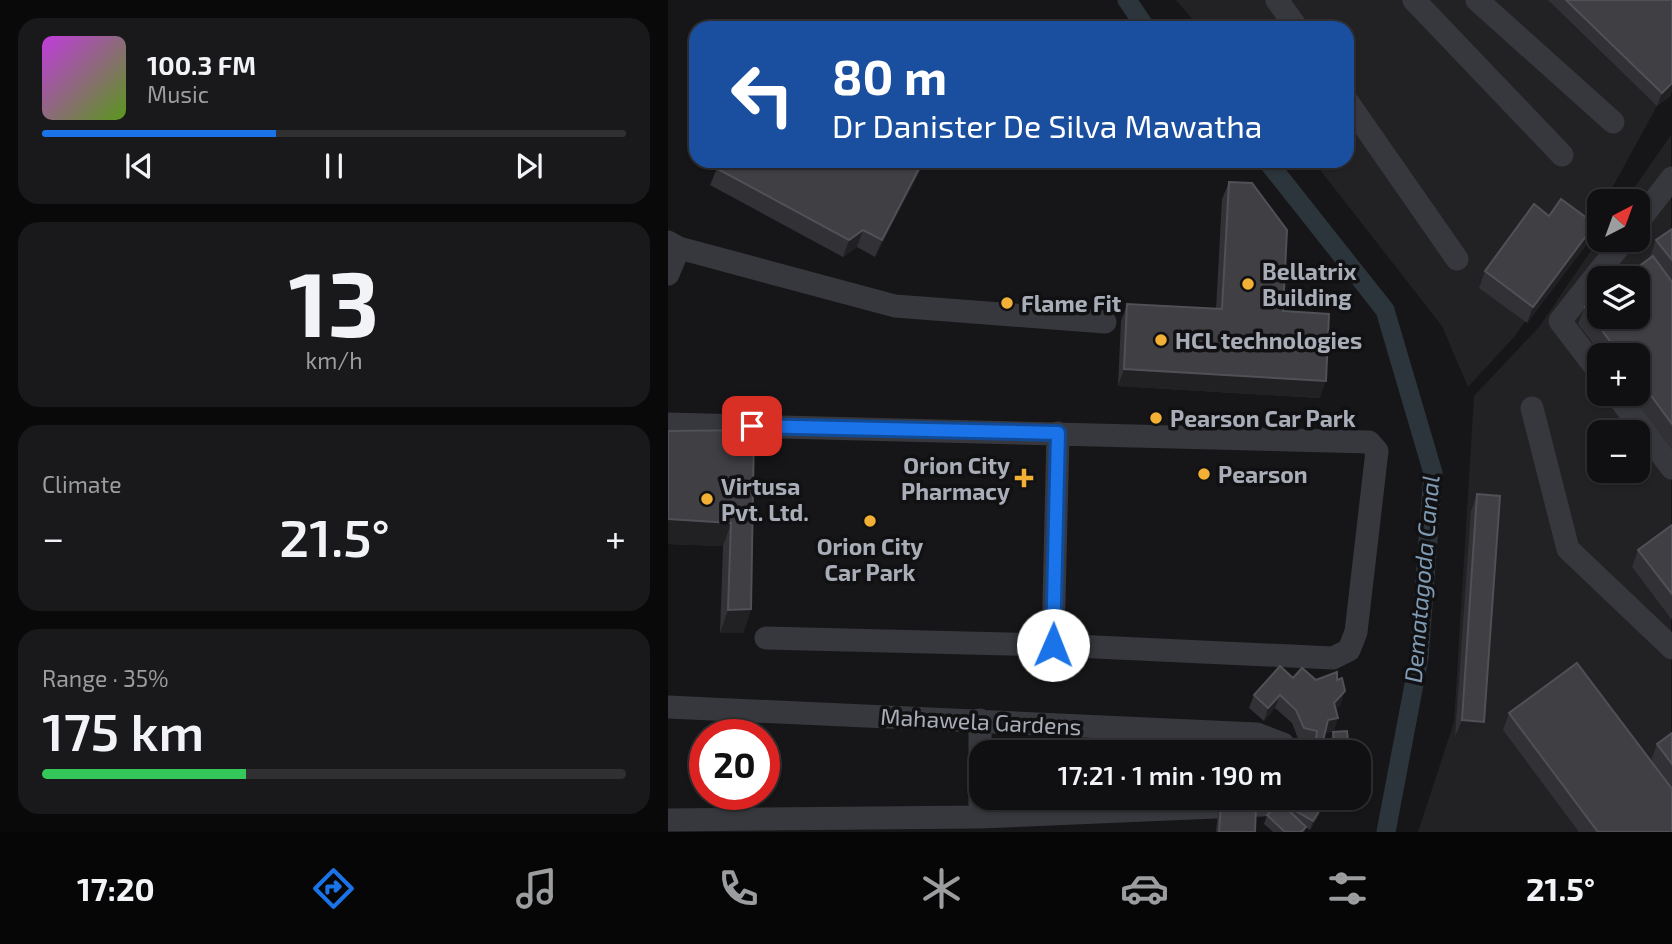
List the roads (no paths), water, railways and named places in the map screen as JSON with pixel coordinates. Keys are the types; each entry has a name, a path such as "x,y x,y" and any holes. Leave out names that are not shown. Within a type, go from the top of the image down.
{"street":[{"path":"1278,0 1292,21"},
{"path":"1414,0 1562,155"},
{"path":"1477,0 1613,122"},
{"path":"1354,111 1457,260"},
{"path":"1650,206 1671,178"},
{"path":"668,274 673,245 895,306 1105,323"},
{"path":"1587,356 1560,321 1615,252"},
{"path":"1625,406 1671,468"},
{"path":"1532,408 1568,549 1671,648"},
{"path":"668,424 1369,442 1377,451 1356,632 1349,650 1334,658 1053,645 766,638"},
{"path":"1053,645 1058,433"},
{"name":"Mahawela Gardens","path":"668,707 1257,734 1273,740"},
{"path":"980,720 980,817"},
{"path":"668,820 980,817 1145,810"}],"waterway":[{"name":"Dematagoda Canal","path":"1127,0 1141,21"},
{"name":"Dematagoda Canal","path":"1273,168 1385,310 1433,473 1419,658 1386,832"}],"place":[{"name":"Bellatrix Building","path":"1248,284"},
{"name":"Flame Fit","path":"1007,303"},
{"name":"HCL technologies","path":"1161,340"},
{"name":"Pearson Car Park","path":"1156,418"},
{"name":"Pearson","path":"1204,474"},
{"name":"Orion City Pharmacy","path":"1024,478"},
{"name":"Virtusa Pvt. Ltd.","path":"707,499"},
{"name":"Orion City Car Park","path":"870,521"}]}
